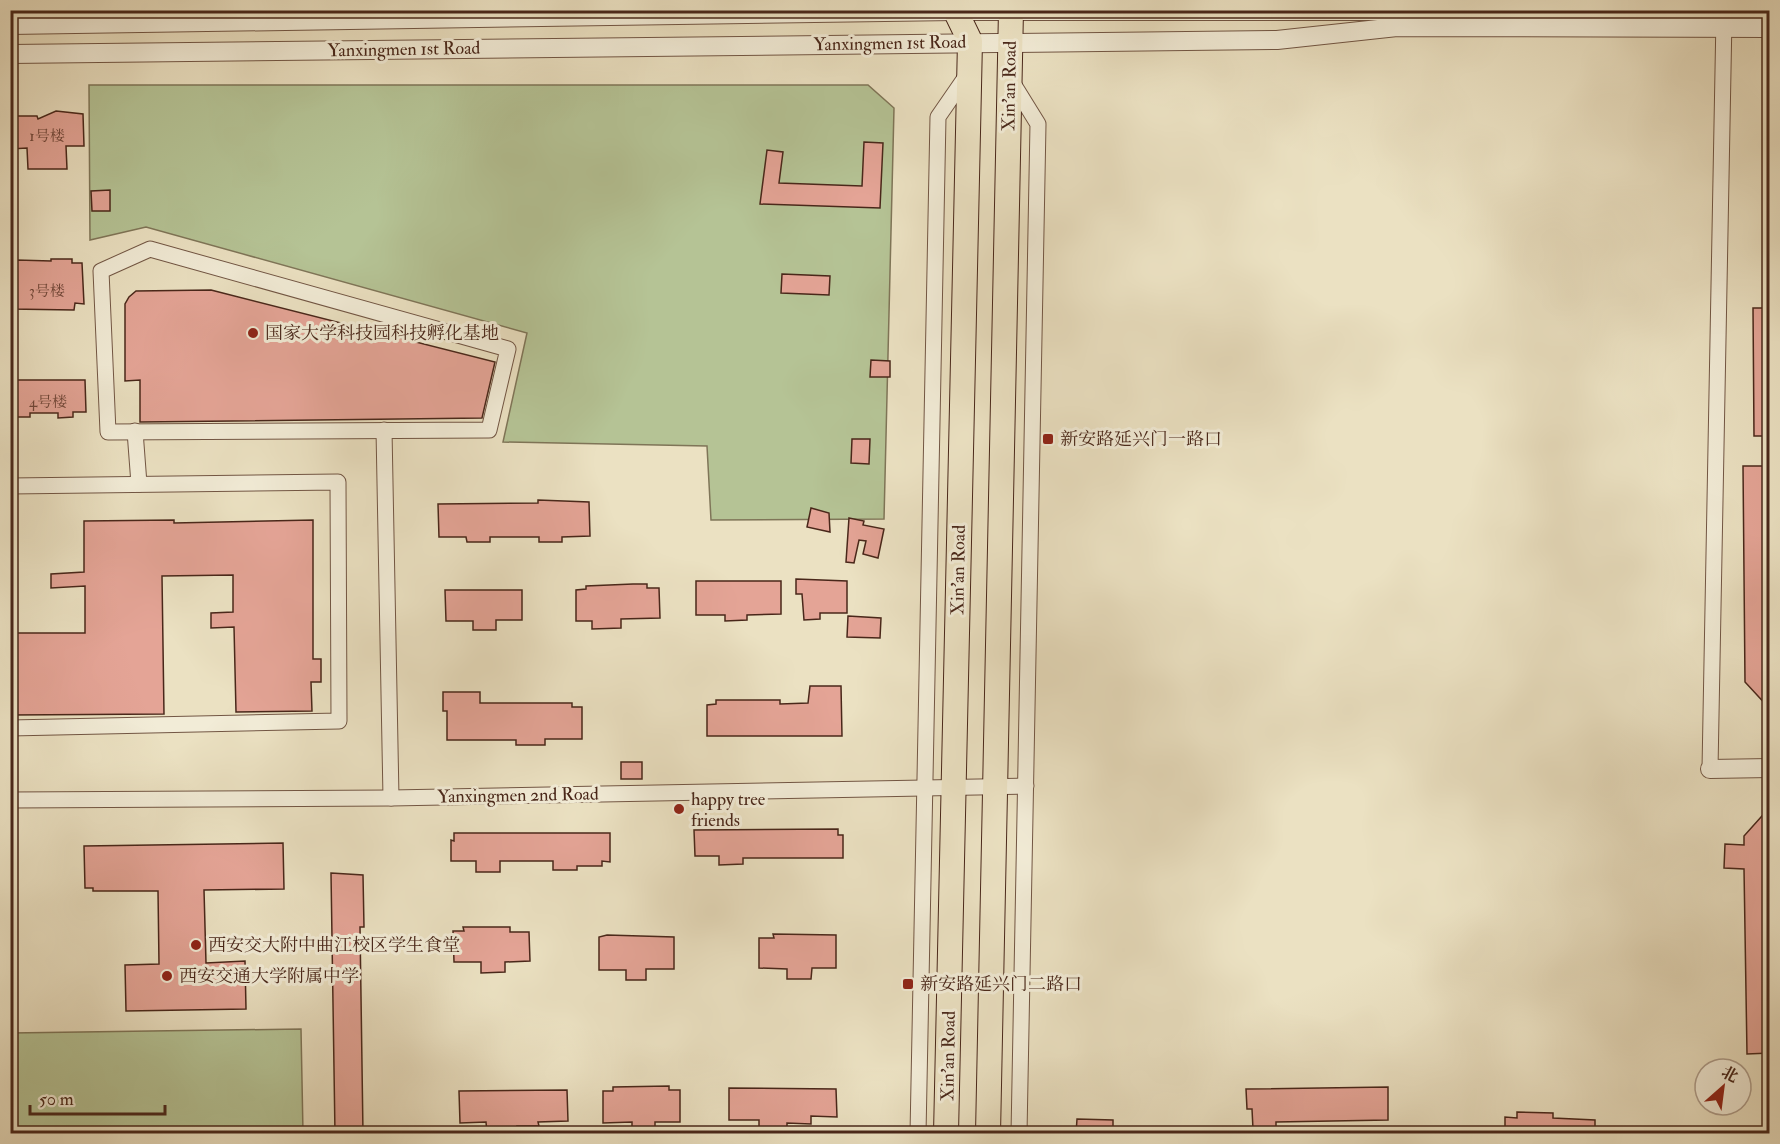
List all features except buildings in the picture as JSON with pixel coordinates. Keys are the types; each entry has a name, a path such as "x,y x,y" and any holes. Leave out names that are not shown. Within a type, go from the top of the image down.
{"main road":[{"name":"Xin'an Road","path":"946,1134 970,41 956,11"},
{"name":"Xin'an Road","path":"987,1134 1011,11"}],"street":[{"name":"Yanxingmen 1st Road","path":"10,25 170,17 1011,11 1724,20 1770,28"},
{"name":"Yanxingmen 1st Road","path":"10,54 970,41 1010,43 1277,40 1397,27 1724,20 1770,11"},
{"path":"1724,20 1710,769 1770,768"},
{"path":"918,1134 938,117 969,73"},
{"path":"1009,78 1038,124 1019,1134"},
{"path":"150,249 508,349 489,430 384,430 108,432 101,271 150,249"},
{"path":"384,430 391,798"},
{"path":"135,431 139,484"},
{"path":"10,486 338,482 339,721 10,728"},
{"name":"Yanxingmen 2nd Road","path":"10,800 391,798 1026,786"}],"green space":[{"path":"89,85 868,85 894,108 884,519 711,520 707,446 503,442 527,333 146,227 90,240"},
{"path":"301,1029 303,1133 11,1133 11,1033"}],"place":[{"name":"国家大学科技园科技孵化基地","path":"253,333"},
{"name":"新安路延兴门一路口","path":"1048,439"},
{"name":"happy tree friends","path":"679,809"},
{"name":"西安交大附中曲江校区学生食堂","path":"196,945"},
{"name":"西安交通大学附属中学","path":"167,976"},
{"name":"新安路延兴门二路口","path":"908,984"}]}
